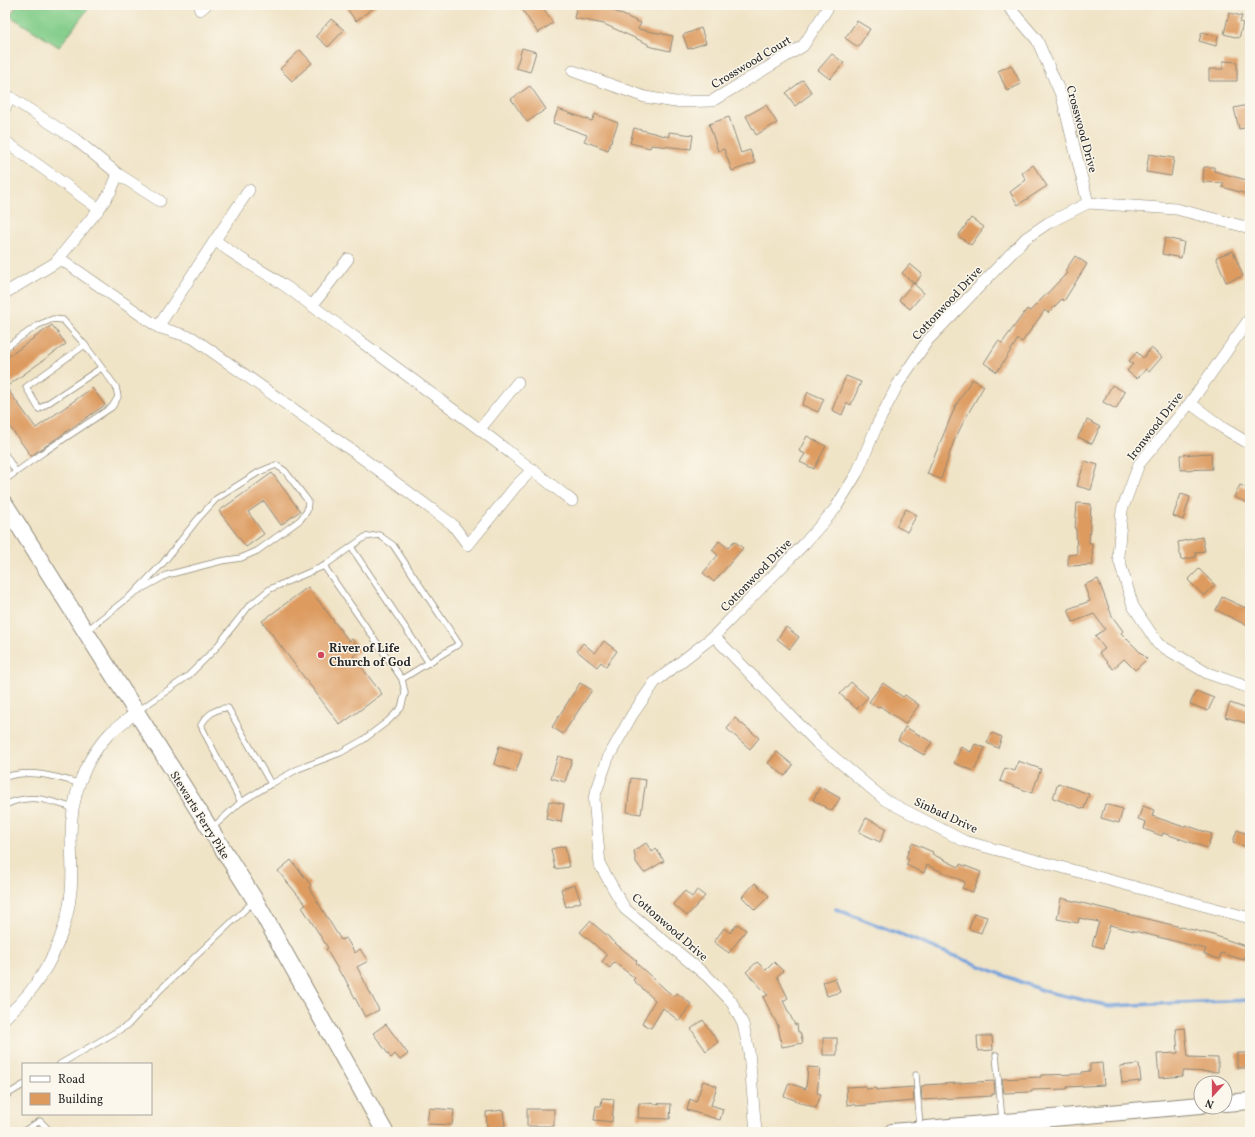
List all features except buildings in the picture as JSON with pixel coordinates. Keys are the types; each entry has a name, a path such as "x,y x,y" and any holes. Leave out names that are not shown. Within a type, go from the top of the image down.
{"main road":[{"name":"Stewarts Ferry Pike","path":"5,504 255,900 385,1132"},
{"path":"1233,1102 1250,1101"},
{"path":"892,1132 1193,1107"}],"street":[{"name":"Crosswood Court","path":"573,71 645,97 675,102 712,101 803,46 829,5"},
{"name":"Crosswood Drive","path":"1007,5 1037,40 1062,97 1088,203"},
{"path":"5,108 8,96 75,139 118,174 160,201"},
{"path":"5,141 99,209"},
{"path":"5,292 55,263 99,209 111,191 118,174"},
{"path":"158,327 249,190"},
{"path":"1088,203 1176,209 1250,228"},
{"name":"Cottonwood Drive","path":"756,1132 749,1052 743,1024 731,1001 707,976 625,909 600,865 594,798 608,758 632,715 655,682 714,636 804,544 835,509 857,473 878,423 898,384 928,340 1026,238 1048,223 1088,203"},
{"path":"215,240 223,247 276,280 312,306 480,429 572,501"},
{"path":"58,259 65,262 158,327 193,338 354,452 452,524 468,545 516,486 533,469"},
{"path":"312,306 348,259"},
{"name":"Ironwood Drive","path":"1250,318 1190,404 1139,464 1122,510 1118,556 1133,606 1158,644 1207,673 1250,688"},
{"path":"480,429 518,382"},
{"path":"1190,404 1223,428 1250,444"},
{"name":"Sinbad Drive","path":"714,636 817,744 885,800 964,841 1250,918"},
{"path":"5,1018 24,999 38,980 53,954 64,924 71,890 71,834 73,808 78,783 86,766 102,742 111,732 136,712"}],"lane":[{"path":"5,348 38,325 53,319 63,320 85,345 116,387 118,397 112,407 5,480"},
{"path":"85,345 26,387 40,409 101,368"},
{"path":"5,454 16,472"},
{"path":"86,631 136,591 163,563 197,520 216,499 259,472 276,464 285,471 308,501 307,512 300,520 257,551 241,558 209,564 167,575 136,591"},
{"path":"136,712 188,676 215,649 249,606 270,589 324,566 365,537 379,535 393,545 459,644 402,679"},
{"path":"351,547 429,663"},
{"path":"210,830 241,802 271,784 298,769 340,753 364,740 388,721 401,708 406,693 402,679 324,566"},
{"path":"241,802 201,725 205,718 221,707 228,708 271,784"},
{"path":"5,777 22,773 35,773 78,783"},
{"path":"5,805 21,799 32,798 46,800 73,808"},
{"path":"62,1063 128,1025 161,990 255,900"},
{"path":"996,1055 1002,1123"},
{"path":"916,1075 921,1130"},
{"path":"5,1096 22,1086"},
{"path":"22,1132 40,1121 51,1132"}],"green space":[{"path":"17,5 91,5 59,47 10,16"}],"waterway":[{"path":"836,909 1044,991 1109,1006 1250,1000"}],"place":[{"name":"River of Life Church of God","path":"321,655"}]}
